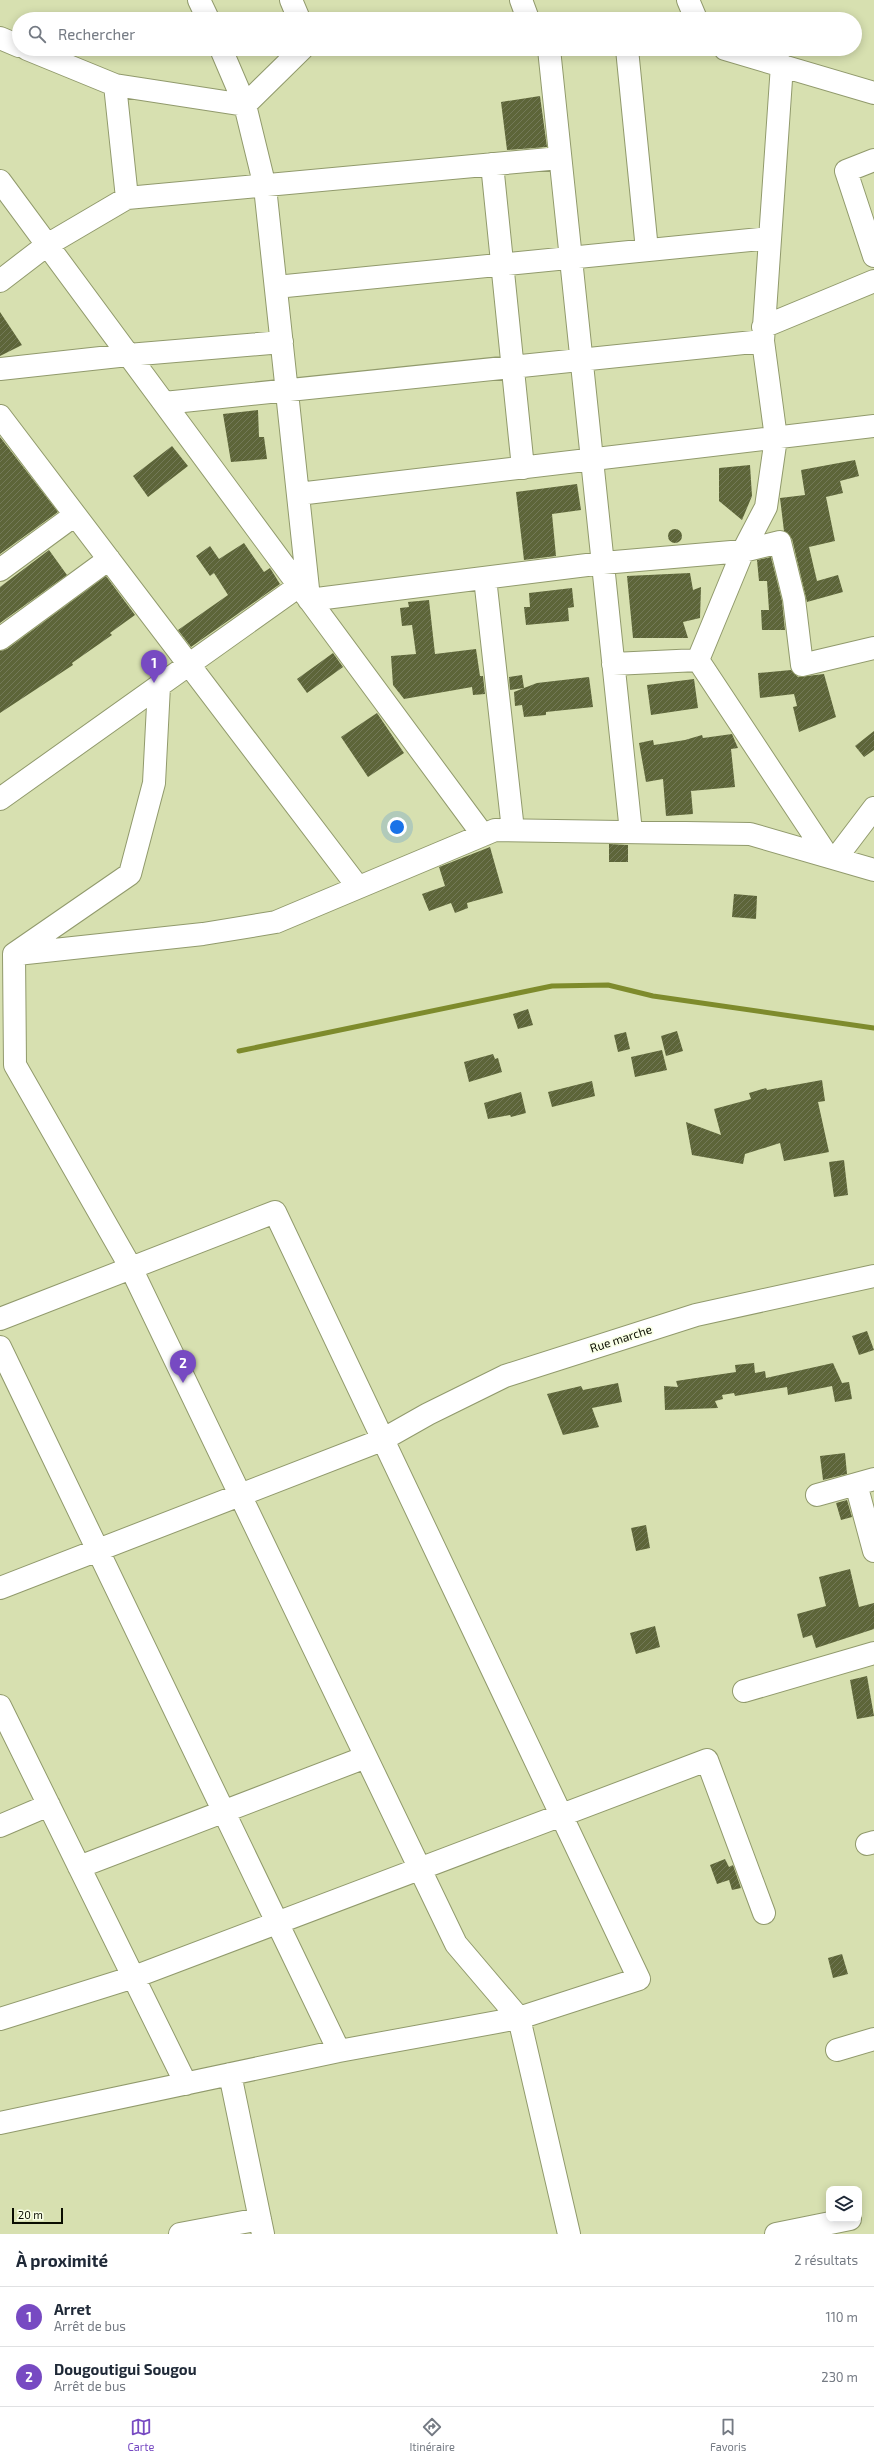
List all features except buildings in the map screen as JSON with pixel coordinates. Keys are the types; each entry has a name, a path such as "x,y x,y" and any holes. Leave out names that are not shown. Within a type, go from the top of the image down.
{"street":[{"path":"199,0 205,12"},
{"path":"291,0 296,12"},
{"path":"520,0 525,12"},
{"path":"688,0 693,12"},
{"path":"0,38 12,43"},
{"path":"44,56 115,85 245,105"},
{"path":"224,56 245,105 265,187 298,494 304,593"},
{"path":"245,105 295,56"},
{"path":"550,56 631,832"},
{"path":"628,56 647,250"},
{"path":"750,56 874,93"},
{"path":"698,660 743,551 766,507 776,438 763,334 782,65"},
{"path":"115,85 127,198"},
{"path":"0,282 47,245 127,198 265,187 560,158"},
{"path":"874,160 846,171 874,256"},
{"path":"492,164 523,468"},
{"path":"0,181 482,835"},
{"path":"276,287 770,238"},
{"path":"164,403 582,360 763,334 874,281"},
{"path":"0,369 128,355 282,342"},
{"path":"0,417 358,887"},
{"path":"298,494 874,426"},
{"path":"0,570 75,515"},
{"path":"0,799 189,665 304,593 485,578 603,563 743,551 780,542 794,599 802,665 874,648"},
{"path":"0,638 109,559"},
{"path":"485,578 513,830"},
{"path":"613,664 698,660"},
{"path":"698,660 832,856"},
{"path":"7,953 130,874 154,783 159,686"},
{"path":"832,856 874,808"},
{"path":"7,953 203,934 276,922 495,830 750,834 832,856 874,870"},
{"path":"7,953 8,1068 131,1268 456,1944 519,2018 569,2234"},
{"path":"0,1319 275,1212 382,1440 639,1978 519,2018 339,2051 0,2123"},
{"name":"Rue marche","path":"0,1588 382,1440 428,1414 505,1376 696,1315 874,1276"},
{"path":"0,1347 339,2051"},
{"path":"817,1495 865,1482 874,1551"},
{"path":"744,1691 874,1653"},
{"path":"0,1706 186,2084"},
{"path":"79,1866 366,1757"},
{"path":"0,2019 134,1977 707,1760 764,1913"},
{"path":"0,1826 49,1805"},
{"path":"837,2050 874,2039"},
{"path":"180,2234 261,2226 230,2074"},
{"path":"776,2234 835,2222"}],"waterway":[{"path":"239,1051 552,986 608,985 653,996 874,1028"}],"place":[{"name":"Arret","path":"154,683"},
{"name":"Dougoutigui Sougou","path":"183,1383"}]}
